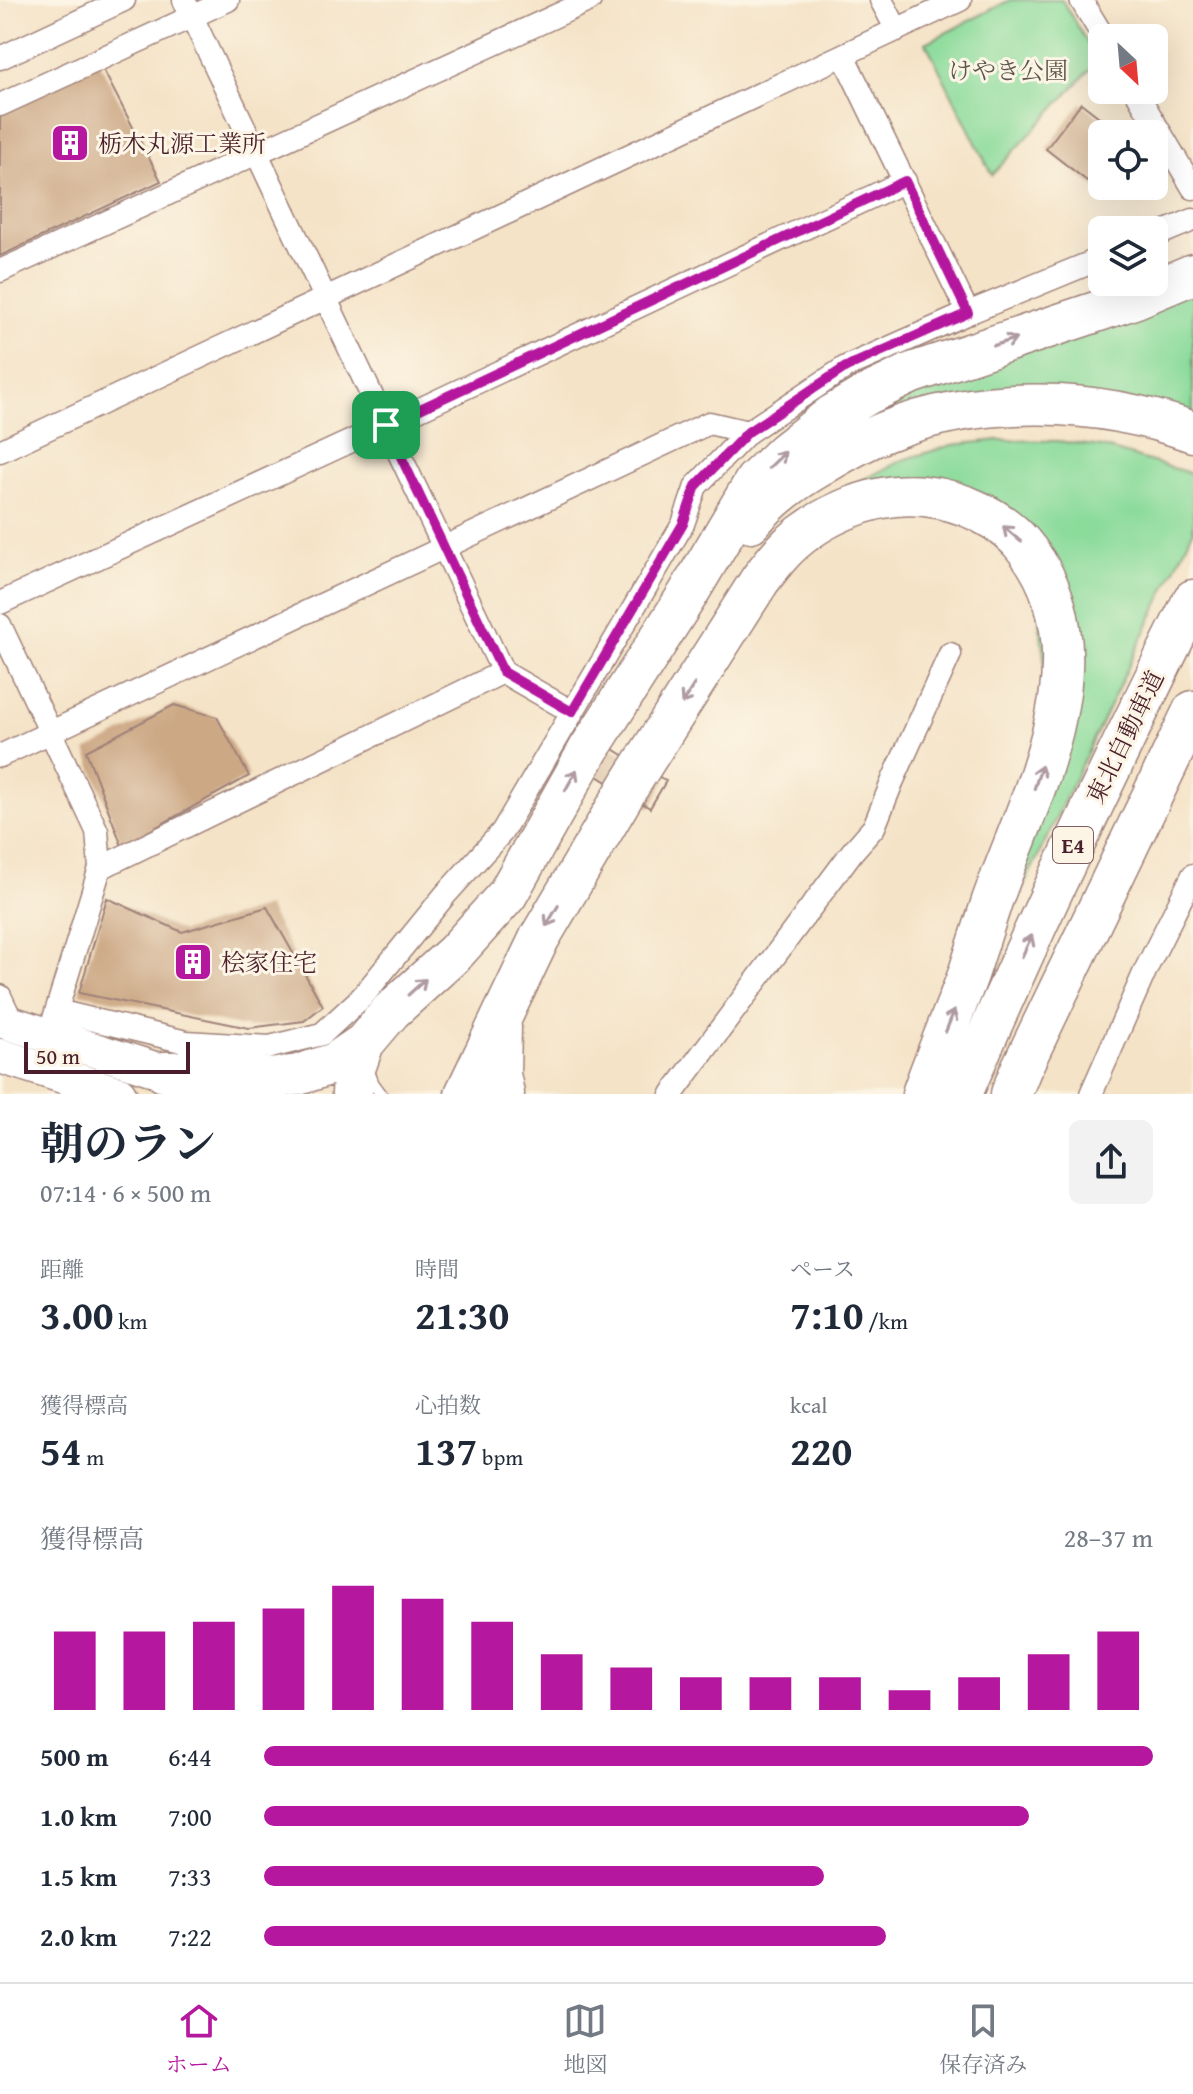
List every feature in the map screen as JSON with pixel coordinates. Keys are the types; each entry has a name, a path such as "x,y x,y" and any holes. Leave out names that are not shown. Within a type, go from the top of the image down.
{"highway":[{"path":"164,1072 234,1071 271,1079 298,1075 335,1063 364,1043 391,1011 455,953 507,895 589,749 688,594 755,481 785,452 831,416 912,373 1136,298 1193,274"},
{"path":"688,594 769,500 844,452 886,431 967,410 1045,405 1126,414 1193,432"},
{"path":"730,628 745,571 777,524 828,483 899,447 940,434 1029,422 1115,430 1193,451"},
{"path":"474,1091 500,1074 502,1015 540,937 632,781 760,580 780,555 818,525 868,500 897,494 927,496 958,503 992,518 1019,538 1038,564 1053,595 1061,627 1063,662 1060,701 1047,748 967,977 922,1094"},
{"name":"東北自動車道","path":"962,1094 1010,981 1084,822 1193,600"},
{"name":"東北自動車道","path":"1011,1094 1193,711"},
{"path":"1123,854 1193,757"},
{"path":"352,1094 353,1074 364,1043"}],"main road":[{"path":"5,1014 52,1023 164,1072 233,1094"},
{"path":"15,1061 119,1094"}],"street":[{"path":"0,58 124,0"},
{"path":"0,105 189,8 228,0"},
{"path":"0,271 590,0"},
{"path":"881,0 897,30"},
{"path":"0,451 960,0"},
{"path":"1081,0 1096,24"},
{"path":"189,8 503,672 572,712"},
{"path":"843,55 968,313"},
{"path":"1143,104 1193,188"},
{"path":"0,603 905,181"},
{"path":"1168,230 1193,220"},
{"path":"52,1023 186,1042 270,1047 322,1034 362,997 445,895 502,832 683,524 696,486 748,432 846,367 1088,264"},
{"path":"0,756 709,423 748,432"},
{"path":"0,625 97,831 100,868 52,1023 15,1061"},
{"path":"672,1094 852,852 874,827 950,654"},
{"path":"100,868 503,672"},
{"path":"1091,1094 1146,969 1193,875"}],"lane":[{"path":"364,1043 367,1067 381,1094"}],"green space":[{"name":"けやき公園","path":"1010,0 1062,0 1088,44 1088,72 992,175 926,43"},
{"path":"1193,287 1193,421 1138,403 804,452 895,394"},
{"path":"999,440 1057,441 1102,447 1193,474 1193,531 989,959 1056,757 1029,534 839,492 903,460 952,445"}],"building":[{"name":"栃木丸源工業所","path":"98,60 161,181 0,256 0,105"},
{"path":"1081,103 1103,120 1088,120 1088,182 1046,149"},
{"path":"174,705 217,717 249,776 122,846 86,751"},
{"path":"579,728 666,781 650,808 562,754"},
{"name":"桧家住宅","path":"107,898 182,932 267,907 323,1006 304,1021 249,1028 79,993"}],"place":[{"name":"栃木丸源工業所","path":"70,143"},
{"name":"桧家住宅","path":"193,962"}],"route":[{"path":"905,181 968,313 846,367 748,432 696,486 683,524 572,712 503,672 386,425 905,181"}]}
